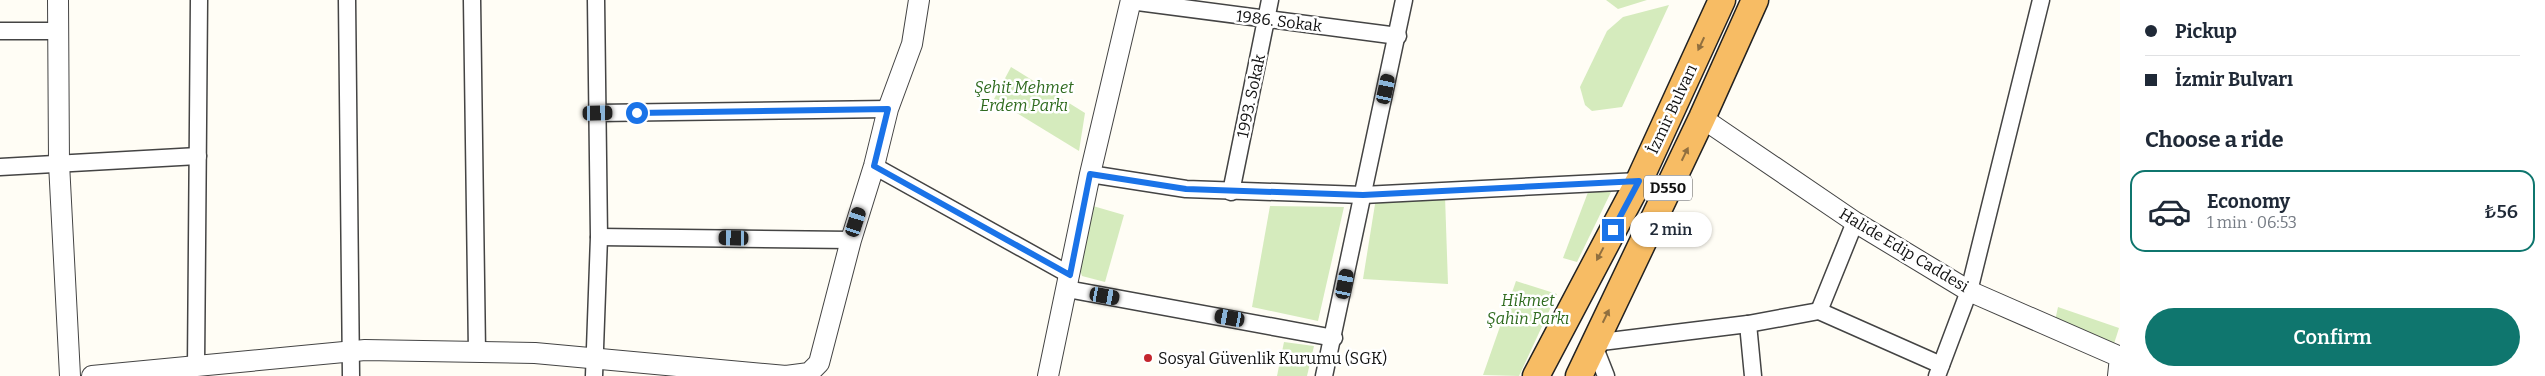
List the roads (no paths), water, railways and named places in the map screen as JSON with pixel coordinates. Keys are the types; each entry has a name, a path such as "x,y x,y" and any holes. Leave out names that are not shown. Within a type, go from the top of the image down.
{"highway":[{"name":"İzmir Bulvarı","path":"1536,376 1639,181 1722,0"},
{"name":"İzmir Bulvarı","path":"1578,376 1702,118 1755,0"}],"street":[{"path":"58,0 59,163 70,376"},
{"path":"196,367 198,0"},
{"path":"347,0 352,376"},
{"path":"472,0 477,352"},
{"path":"594,367 599,236 596,0"},
{"path":"92,376 352,352 535,353 594,367 786,376 810,373 819,363 888,109 912,44 919,0"},
{"name":"1993. Sokak","path":"1231,192 1270,0"},
{"path":"1324,376 1334,338 1404,0"},
{"path":"1606,376 1593,343 1748,324 1819,311 1939,370 1970,291 2041,0"},
{"path":"1048,376 1090,174 1131,1"},
{"name":"1986. Sokak","path":"1131,1 1398,36"},
{"path":"0,31 58,31"},
{"path":"598,113 888,109"},
{"name":"Halide Edip Caddesi","path":"1702,118 1855,222 1970,291 2120,357"},
{"path":"0,167 198,156"},
{"path":"874,166 1068,282 1334,338"},
{"path":"1090,174 1186,189 1363,195 1639,181"},
{"path":"1819,311 1855,222"},
{"path":"599,236 851,240"},
{"path":"1748,324 1753,376"},
{"path":"2118,376 2120,357"}],"place":[{"name":"Sosyal Güvenlik Kurumu (SGK)","path":"1148,358"}],"park label":[{"name":"Şehit Mehmet Erdem Parkı","path":"1024,96"},
{"name":"Hikmet Şahin Parkı","path":"1528,309"}]}
